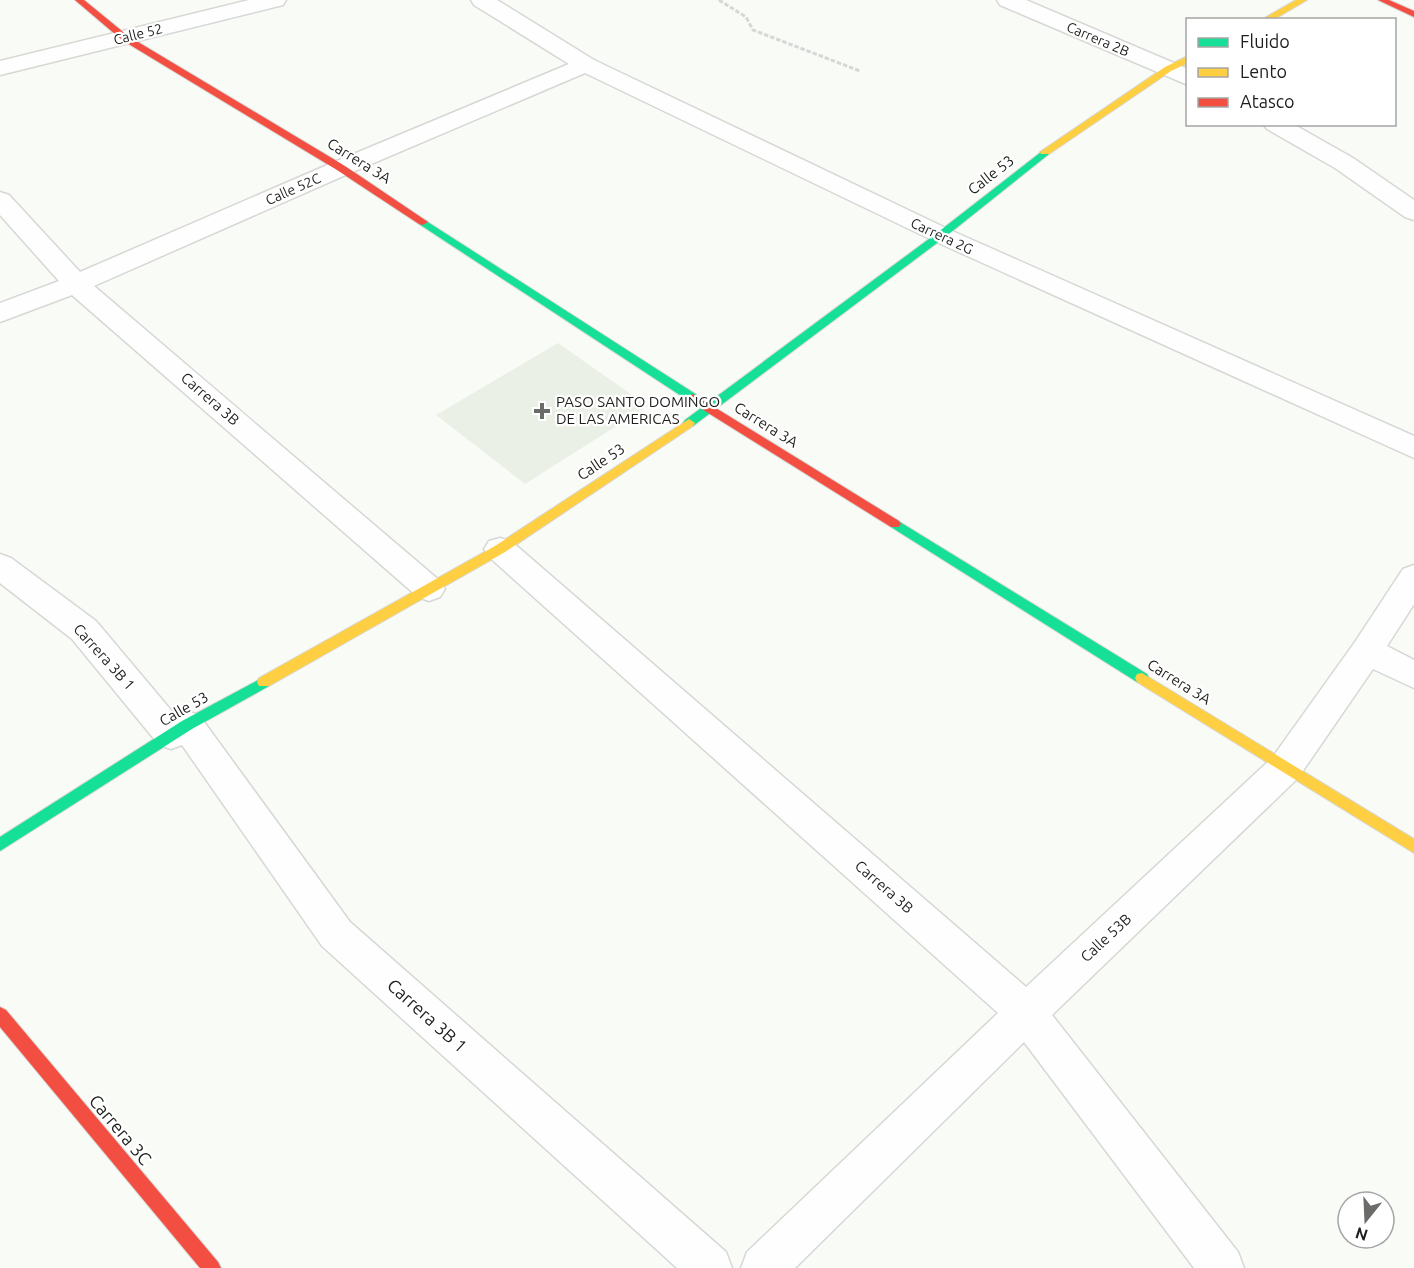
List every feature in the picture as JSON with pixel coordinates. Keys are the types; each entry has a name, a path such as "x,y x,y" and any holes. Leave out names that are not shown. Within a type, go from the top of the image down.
{"street":[{"name":"Carrera 3A","path":"82,0 125,38 341,168 710,409 1414,847"},
{"name":"Calle 52","path":"0,68 275,0"},
{"name":"Carrera 2G","path":"482,0 586,65 941,235 1414,448"},
{"name":"Carrera 2B","path":"1008,0 1181,69"},
{"path":"1269,18 1303,0"},
{"path":"1382,0 1414,14"},
{"name":"Calle 52C","path":"0,313 76,284 341,168 586,65"},
{"name":"Calle 53","path":"0,845 179,730 500,549 710,409 941,235 1052,147 1181,69"},
{"path":"1279,126 1344,163 1414,212"},
{"name":"Carrera 3B","path":"0,200 76,284 429,589"},
{"name":"Carrera 3B","path":"500,549 1026,1013 1222,1268"},
{"name":"Carrera 3B 1","path":"0,566 84,630 179,730 336,934 710,1268"},
{"name":"Calle 53B","path":"763,1268 1026,1013 1286,768 1367,651 1414,577"},
{"path":"1367,651 1414,675"},
{"name":"Carrera 3C","path":"0,1015 212,1268"}],"path":[{"path":"719,0 746,17 753,30 860,71"}],"shaded area":[{"name":"PASO SANTO DOMINGO DE LAS AMERICAS","path":"558,343 648,406 525,484 436,415"}],"traffic: fast":[{"path":"689,423 941,235 1045,152"},
{"path":"423,222 693,398"},
{"path":"895,524 1142,678"},
{"path":"0,845 187,725 264,682"}],"traffic: slow":[{"path":"1269,18 1303,0"},
{"path":"1045,152 1168,69 1186,60"},
{"path":"264,682 500,549 689,423"},
{"path":"1142,678 1414,847"}],"traffic: jam":[{"path":"79,0 125,38 341,168 423,222"},
{"path":"1382,0 1414,14"},
{"path":"693,398 895,524"},
{"path":"0,1015 212,1268"}],"place":[{"name":"PASO SANTO DOMINGO DE LAS AMERICAS","path":"542,411"}]}
